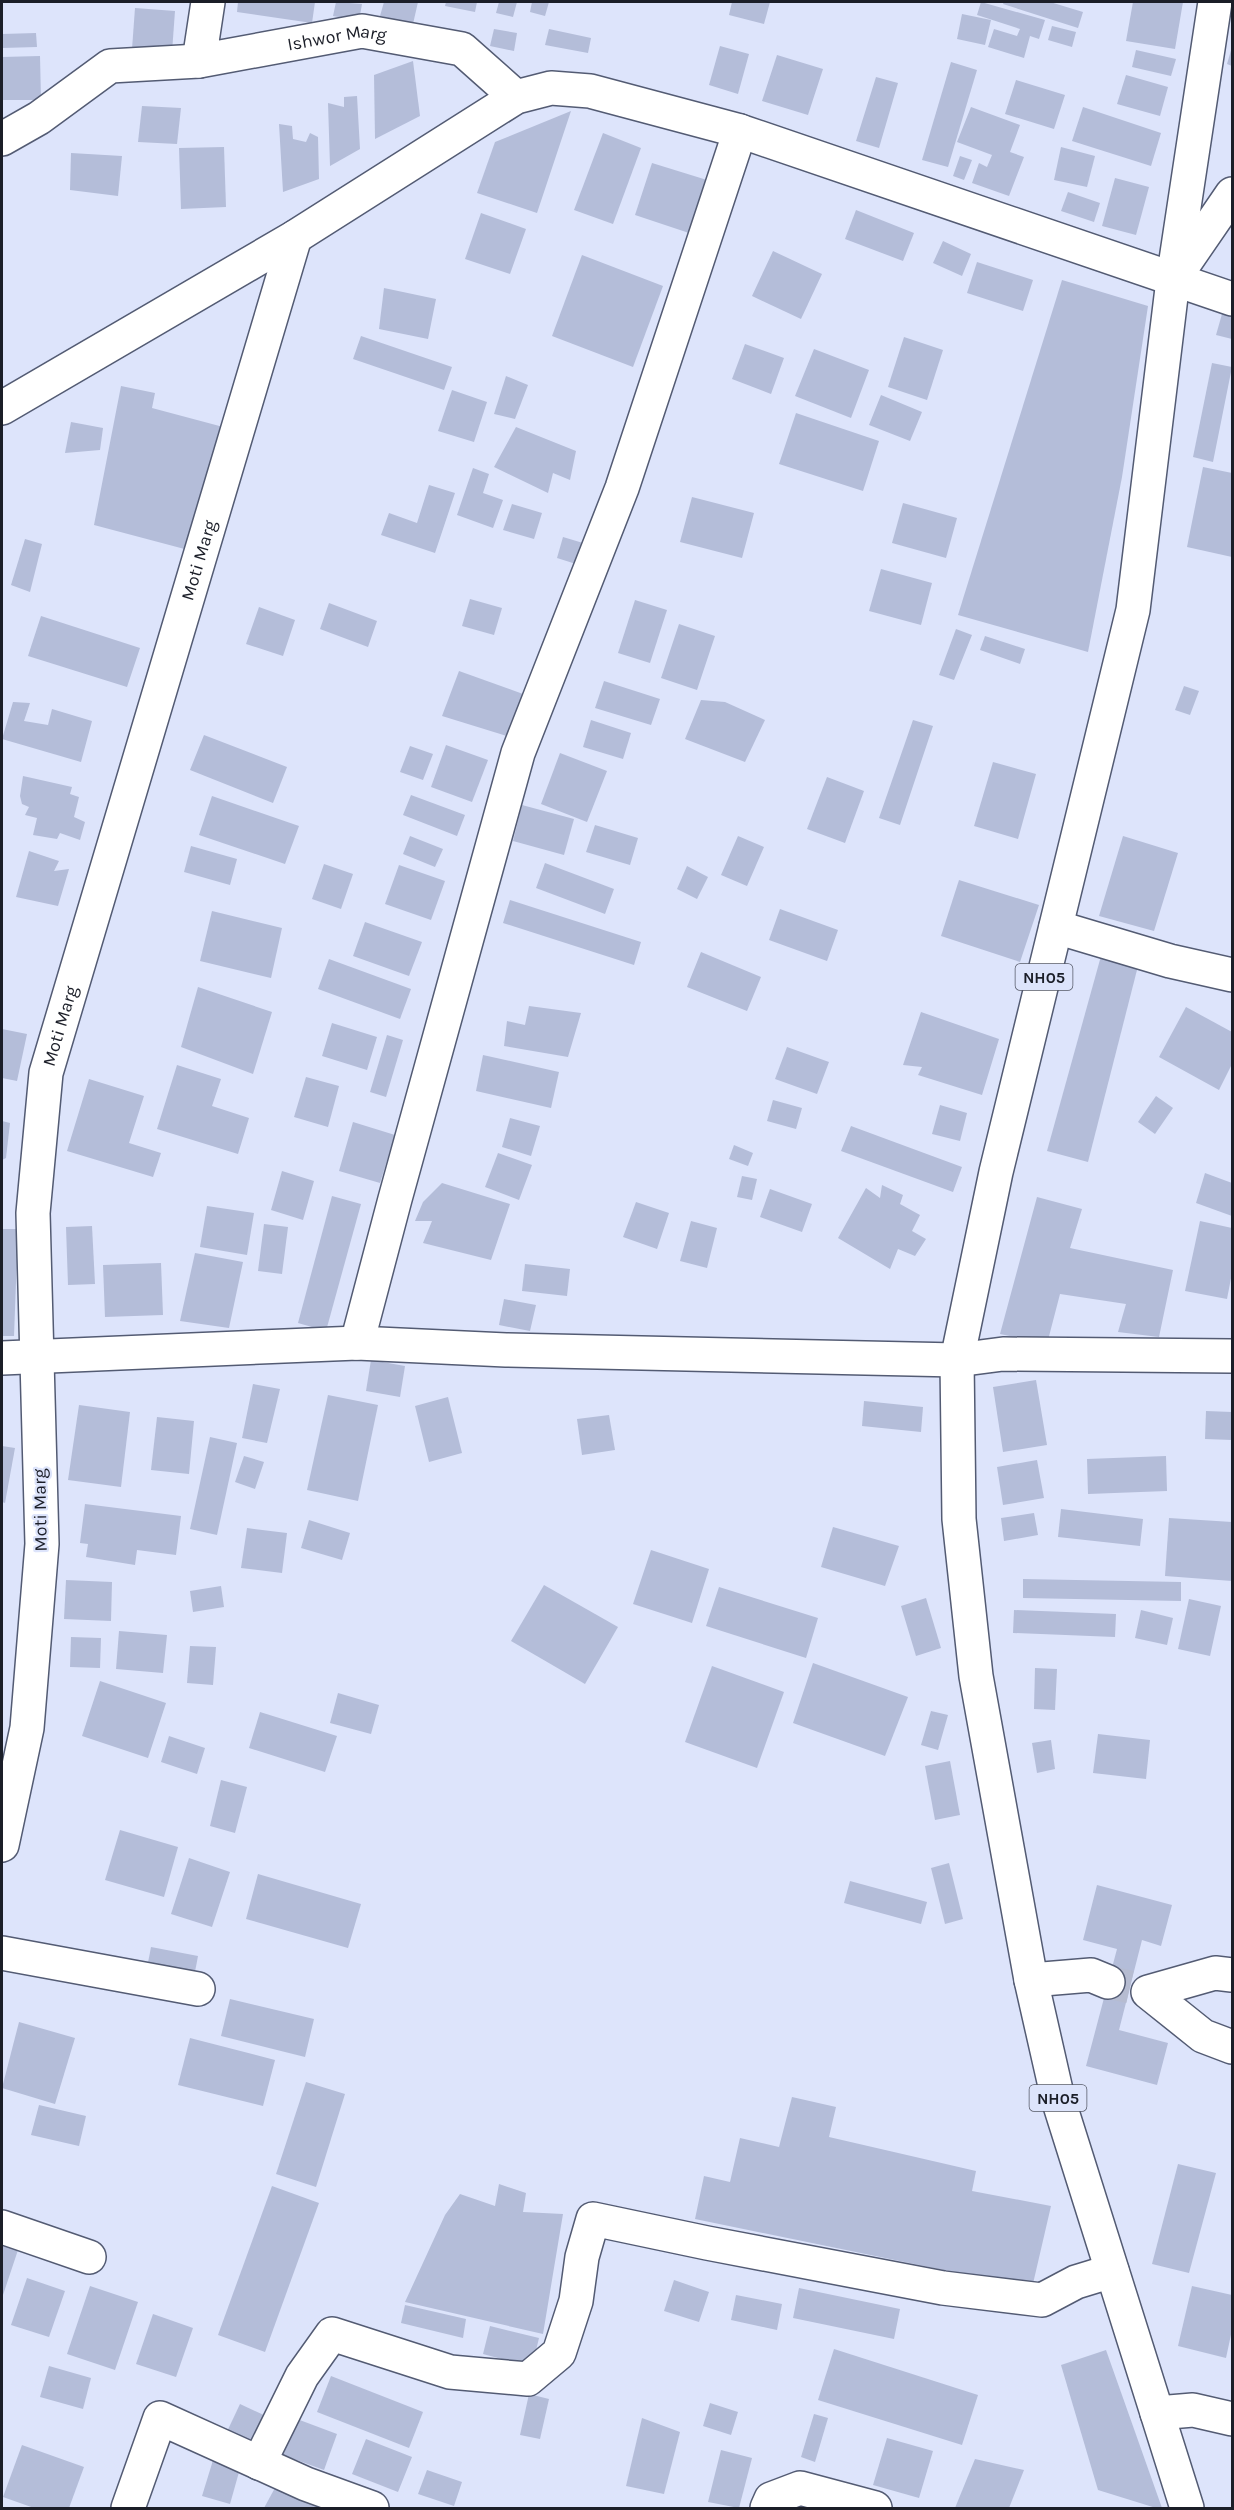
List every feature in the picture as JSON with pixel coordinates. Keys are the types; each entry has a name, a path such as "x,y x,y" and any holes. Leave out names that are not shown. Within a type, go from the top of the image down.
{"street":[{"path":"199,60 208,2"},
{"path":"1173,280 1215,2"},
{"name":"Ishwor Marg","path":"2,139 39,118 110,66 199,60 362,31 462,50 516,97"},
{"path":"2,408 295,237 516,97 551,88 590,91 740,131 1233,299"},
{"path":"357,1343 518,753 622,488 740,131"},
{"name":"NH05","path":"1187,2508 1058,2099 1031,1980 976,1676 959,1518 957,1360 996,1172 1133,610 1173,280 1233,194"},
{"name":"Moti Marg","path":"2,1845 27,1728 42,1544 33,1213 46,1073 295,237"},
{"path":"1056,927 1170,961 1233,975"},
{"path":"2,1358 357,1343 506,1350 957,1360 1003,1354 1233,1356"},
{"path":"2,1953 198,1989"},
{"path":"1129,1987 1215,1973 1233,1975"},
{"path":"1031,1980 1091,1975 1129,1987 1203,2036 1233,2047"},
{"path":"259,2463 302,2376 332,2334 450,2372 528,2379 559,2353 576,2301 582,2257 593,2219 943,2288 1042,2300 1076,2282 1112,2271"},
{"path":"2,2227 89,2258"},
{"path":"1157,2413 1193,2410 1233,2420"},
{"path":"128,2508 160,2418 306,2484 372,2508"},
{"path":"767,2508 771,2499 800,2488 875,2508"}],"building":[{"path":"238,2 315,2 312,23 237,12"},
{"path":"336,2 362,4 359,21 333,16"},
{"path":"384,2 418,2 413,24 380,16"},
{"path":"446,2 477,2 475,12 445,6"},
{"path":"499,2 517,2 513,17 496,13"},
{"path":"532,2 549,2 545,16 530,12"},
{"path":"732,2 770,2 764,24 729,15"},
{"path":"981,2 1045,20 1039,39 1030,36 1024,58 988,47 994,29 1017,36 1020,29 977,15"},
{"path":"1004,2 1050,2 1083,12 1078,28 1003,4"},
{"path":"1133,2 1183,2 1175,49 1126,41"},
{"path":"135,8 175,11 172,52 132,49"},
{"path":"962,14 991,20 985,45 957,39"},
{"path":"1052,26 1076,32 1072,47 1048,40"},
{"path":"494,29 517,33 514,51 490,46"},
{"path":"549,29 591,38 588,53 545,45"},
{"path":"36,33 37,47 2,48 2,34"},
{"path":"720,46 749,54 738,94 709,85"},
{"path":"1232,47 1232,66 1227,64"},
{"path":"1136,50 1176,59 1171,76 1132,67"},
{"path":"777,55 823,69 808,115 762,101"},
{"path":"40,56 41,100 2,100 2,57"},
{"path":"413,61 420,116 375,139 374,75"},
{"path":"951,62 977,70 948,167 922,160"},
{"path":"1126,75 1168,87 1160,116 1117,104"},
{"path":"876,77 898,83 879,148 856,141"},
{"path":"1016,80 1065,95 1054,129 1005,114"},
{"path":"357,96 360,149 330,166 328,103 344,107 344,97"},
{"path":"142,106 181,108 177,144 138,142"},
{"path":"971,107 1020,125 1010,152 1024,157 1009,196 972,183 979,163 987,167 992,155 957,142"},
{"path":"1083,107 1161,133 1151,166 1072,141"},
{"path":"571,111 537,213 477,193 495,142"},
{"path":"279,124 292,126 293,139 306,142 310,133 318,137 319,179 283,192"},
{"path":"603,133 641,148 613,224 574,210"},
{"path":"224,147 226,207 181,209 179,148"},
{"path":"1061,147 1095,156 1087,187 1054,180"},
{"path":"71,153 122,156 118,196 70,190"},
{"path":"960,156 972,160 964,180 953,176"},
{"path":"652,163 707,180 689,233 635,215"},
{"path":"1115,178 1149,187 1136,235 1102,226"},
{"path":"1068,192 1100,203 1094,222 1061,211"},
{"path":"856,210 914,233 903,261 845,239"},
{"path":"481,213 526,229 510,274 465,259"},
{"path":"943,241 971,254 962,276 933,263"},
{"path":"773,251 822,274 801,319 752,296"},
{"path":"582,255 663,286 633,367 552,336"},
{"path":"977,262 1033,280 1023,311 967,293"},
{"path":"1062,280 1148,306 1122,477 1088,652 958,615"},
{"path":"384,288 436,299 428,339 379,329"},
{"path":"1222,314 1232,317 1232,339 1216,335"},
{"path":"361,336 452,367 444,390 353,359"},
{"path":"904,337 943,350 927,400 888,387"},
{"path":"745,344 784,358 771,394 732,379"},
{"path":"814,349 869,370 851,418 795,396"},
{"path":"1212,363 1232,367 1213,462 1193,457"},
{"path":"506,376 528,385 515,419 494,414"},
{"path":"121,386 155,393 152,408 227,428 192,551 94,525"},
{"path":"452,390 487,402 474,442 438,431"},
{"path":"881,395 922,412 910,441 869,425"},
{"path":"796,413 879,441 863,491 779,464"},
{"path":"71,422 103,428 100,450 65,453"},
{"path":"516,427 576,451 570,480 553,473 548,493 494,467"},
{"path":"1203,467 1232,473 1232,557 1187,547"},
{"path":"473,468 489,474 483,493 503,500 493,528 457,515"},
{"path":"429,485 455,493 435,553 381,535 389,513 417,523"},
{"path":"692,497 754,513 742,558 680,542"},
{"path":"903,503 957,518 946,558 892,543"},
{"path":"512,504 542,513 534,539 503,530"},
{"path":"563,537 583,543 576,564 557,558"},
{"path":"25,539 42,544 30,592 11,585"},
{"path":"881,569 932,583 921,625 869,611"},
{"path":"470,599 502,608 494,635 462,626"},
{"path":"635,600 667,610 650,663 618,653"},
{"path":"329,603 377,621 368,647 320,629"},
{"path":"259,607 295,620 283,656 246,644"},
{"path":"41,616 140,648 127,687 28,656"},
{"path":"679,624 715,636 697,690 661,678"},
{"path":"956,629 972,635 954,680 939,675"},
{"path":"985,636 1025,649 1020,664 980,650"},
{"path":"459,671 523,694 510,737 442,716"},
{"path":"604,681 660,699 651,725 595,708"},
{"path":"1184,686 1199,691 1190,715 1175,710"},
{"path":"701,700 725,702 765,720 745,762 685,739"},
{"path":"13,702 30,703 24,721 48,725 52,709 92,721 81,762 2,739"},
{"path":"591,720 631,733 623,759 583,747"},
{"path":"913,720 933,726 900,825 879,818"},
{"path":"204,735 287,767 273,803 190,770"},
{"path":"446,745 488,760 472,802 431,787"},
{"path":"410,746 433,754 423,780 400,772"},
{"path":"560,753 607,771 587,822 541,804"},
{"path":"993,762 1036,774 1018,839 974,826"},
{"path":"23,776 72,787 70,794 79,797 74,817 85,822 80,840 60,833 57,839 33,835 37,818 25,815 29,807 22,804 20,796"},
{"path":"827,777 864,791 845,843 807,829"},
{"path":"411,795 465,815 457,836 403,815"},
{"path":"212,796 299,826 285,864 199,835"},
{"path":"522,805 574,819 564,855 513,841"},
{"path":"595,825 638,838 630,865 586,852"},
{"path":"410,836 443,849 435,867 403,854"},
{"path":"738,836 764,847 747,886 721,875"},
{"path":"1123,836 1178,853 1154,931 1099,916"},
{"path":"191,846 237,859 230,885 184,872"},
{"path":"29,851 59,861 54,871 69,869 58,906 16,897"},
{"path":"545,863 614,889 605,914 536,888"},
{"path":"324,864 353,874 341,909 312,899"},
{"path":"399,865 445,881 431,920 385,904"},
{"path":"687,866 708,877 697,899 677,889"},
{"path":"959,880 1039,905 1020,962 941,936"},
{"path":"510,900 641,942 634,965 503,923"},
{"path":"780,909 838,930 827,961 769,940"},
{"path":"212,911 282,928 271,978 200,961"},
{"path":"365,922 422,942 409,976 353,956"},
{"path":"701,952 761,977 747,1011 687,987"},
{"path":"1101,956 1138,966 1088,1162 1047,1151"},
{"path":"329,959 411,989 400,1019 318,989"},
{"path":"198,987 272,1012 253,1074 181,1047"},
{"path":"529,1006 581,1013 568,1057 504,1046 507,1021 525,1025"},
{"path":"1186,1007 1232,1032 1232,1064 1219,1090 1159,1057"},
{"path":"921,1012 999,1039 982,1095 918,1075 922,1067 903,1065"},
{"path":"332,1023 377,1037 367,1070 322,1056"},
{"path":"2,1029 27,1034 17,1081 2,1078"},
{"path":"387,1035 403,1040 386,1097 370,1092"},
{"path":"787,1047 829,1062 817,1094 775,1079"},
{"path":"483,1055 559,1072 551,1108 476,1091"},
{"path":"177,1065 221,1079 212,1106 249,1118 238,1154 157,1129"},
{"path":"306,1077 339,1086 328,1127 294,1117"},
{"path":"89,1079 144,1096 129,1143 161,1153 153,1177 67,1151"},
{"path":"1156,1096 1173,1108 1155,1134 1138,1122"},
{"path":"773,1100 802,1108 796,1129 767,1121"},
{"path":"940,1105 967,1113 960,1141 932,1134"},
{"path":"510,1118 540,1126 531,1156 502,1147"},
{"path":"2,1121 10,1123 6,1158 2,1160"},
{"path":"353,1122 395,1135 380,1183 339,1171"},
{"path":"851,1126 962,1167 953,1192 841,1151"},
{"path":"734,1145 753,1153 748,1166 729,1159"},
{"path":"498,1153 532,1165 519,1200 485,1187"},
{"path":"282,1171 314,1181 303,1220 271,1210"},
{"path":"1205,1173 1232,1183 1232,1216 1196,1203"},
{"path":"742,1176 757,1179 752,1200 737,1197"},
{"path":"442,1183 510,1204 491,1260 423,1243 432,1221 415,1221 423,1202"},
{"path":"882,1185 903,1195 900,1204 920,1215 912,1231 926,1239 915,1256 898,1249 890,1269 838,1238 866,1188 880,1198"},
{"path":"770,1189 812,1204 802,1232 760,1217"},
{"path":"332,1196 361,1204 326,1331 298,1323"},
{"path":"1037,1197 1082,1209 1070,1248 1173,1270 1159,1337 1118,1332 1126,1304 1060,1294 1047,1344 1000,1334"},
{"path":"636,1202 669,1213 657,1249 623,1237"},
{"path":"207,1206 254,1213 247,1255 200,1247"},
{"path":"691,1221 717,1228 707,1268 680,1261"},
{"path":"1200,1221 1232,1228 1232,1273 1227,1299 1185,1291"},
{"path":"264,1224 288,1227 282,1274 258,1271"},
{"path":"92,1226 95,1284 68,1285 66,1227"},
{"path":"2,1229 18,1229 14,1336 2,1336"},
{"path":"195,1253 243,1262 229,1328 180,1321"},
{"path":"161,1263 163,1315 105,1317 103,1265"},
{"path":"525,1264 570,1269 567,1296 522,1291"},
{"path":"504,1299 536,1305 530,1331 499,1325"},
{"path":"371,1360 405,1366 400,1397 366,1391"},
{"path":"1036,1380 1047,1445 1003,1452 993,1387"},
{"path":"253,1384 280,1389 267,1443 242,1438"},
{"path":"328,1395 378,1405 358,1501 307,1490"},
{"path":"448,1397 462,1453 429,1462 415,1406"},
{"path":"864,1401 923,1407 921,1432 862,1426"},
{"path":"79,1405 130,1412 121,1487 68,1480"},
{"path":"1206,1411 1232,1412 1232,1440 1205,1439"},
{"path":"609,1415 615,1450 582,1455 577,1419"},
{"path":"157,1417 194,1421 189,1474 151,1470"},
{"path":"210,1437 237,1443 217,1535 190,1529"},
{"path":"2,1446 15,1448 5,1503 2,1502"},
{"path":"244,1456 264,1462 255,1489 235,1482"},
{"path":"1166,1456 1167,1491 1088,1494 1087,1459"},
{"path":"1037,1460 1044,1498 1003,1505 997,1467"},
{"path":"85,1504 181,1516 176,1555 137,1550 135,1565 86,1557 88,1544 80,1543"},
{"path":"1061,1509 1143,1519 1140,1546 1058,1537"},
{"path":"1034,1513 1038,1535 1004,1541 1001,1518"},
{"path":"1169,1518 1232,1522 1232,1581 1165,1576"},
{"path":"309,1520 350,1533 342,1560 301,1548"},
{"path":"833,1527 899,1546 885,1586 821,1567"},
{"path":"247,1528 287,1533 282,1573 241,1568"},
{"path":"651,1550 709,1569 692,1623 633,1604"},
{"path":"1023,1579 1181,1582 1181,1601 1023,1598"},
{"path":"66,1580 112,1582 111,1621 64,1619"},
{"path":"544,1585 618,1627 585,1684 511,1641"},
{"path":"221,1586 224,1607 193,1612 190,1591"},
{"path":"719,1587 818,1618 806,1658 706,1626"},
{"path":"926,1598 941,1648 916,1656 901,1606"},
{"path":"1189,1599 1221,1606 1210,1656 1178,1649"},
{"path":"1014,1610 1116,1614 1115,1637 1013,1633"},
{"path":"1141,1610 1173,1618 1167,1645 1135,1638"},
{"path":"119,1631 167,1635 163,1673 116,1669"},
{"path":"71,1637 101,1638 100,1668 70,1667"},
{"path":"190,1646 216,1647 213,1685 187,1683"},
{"path":"813,1663 908,1697 885,1756 793,1723"},
{"path":"712,1666 784,1692 757,1768 685,1742"},
{"path":"1035,1668 1057,1669 1055,1710 1034,1709"},
{"path":"100,1681 166,1703 148,1758 82,1736"},
{"path":"338,1693 379,1705 371,1734 330,1723"},
{"path":"931,1711 948,1715 938,1750 921,1745"},
{"path":"260,1712 337,1736 325,1772 249,1748"},
{"path":"1098,1734 1150,1740 1146,1779 1093,1773"},
{"path":"169,1736 205,1748 197,1774 161,1762"},
{"path":"1051,1740 1055,1769 1037,1773 1032,1743"},
{"path":"950,1761 960,1815 935,1820 925,1766"},
{"path":"221,1780 247,1787 235,1833 210,1826"},
{"path":"120,1830 178,1847 164,1897 105,1880"},
{"path":"189,1858 230,1872 212,1927 171,1914"},
{"path":"949,1863 963,1919 945,1924 931,1868"},
{"path":"258,1874 361,1904 348,1948 246,1919"},
{"path":"850,1881 927,1902 921,1924 844,1903"},
{"path":"1097,1885 1172,1905 1161,1946 1142,1940 1119,2030 1168,2043 1157,2085 1086,2066 1117,1949 1083,1940"},
{"path":"151,1947 198,1956 194,1977 147,1968"},
{"path":"230,1999 314,2019 305,2057 221,2036"},
{"path":"19,2022 75,2038 55,2104 2,2088"},
{"path":"190,2038 275,2060 263,2106 178,2085"},
{"path":"306,2082 345,2094 316,2187 276,2174"},
{"path":"792,2097 836,2107 829,2137 976,2171 972,2191 1051,2206 1032,2288 695,2219 704,2176 730,2182 740,2138 779,2147"},
{"path":"39,2105 86,2116 79,2146 31,2135"},
{"path":"1178,2164 1216,2173 1189,2273 1152,2264"},
{"path":"499,2184 526,2193 523,2212 563,2214 543,2334 405,2302 445,2215 460,2194 495,2206"},
{"path":"272,2186 319,2203 265,2352 218,2335"},
{"path":"2,2241 19,2247 2,2298"},
{"path":"27,2278 65,2291 49,2337 11,2325"},
{"path":"674,2280 709,2292 699,2322 664,2311"},
{"path":"90,2286 138,2302 115,2370 67,2354"},
{"path":"1192,2286 1232,2295 1232,2330 1226,2358 1178,2346"},
{"path":"799,2288 900,2309 894,2339 793,2318"},
{"path":"736,2295 782,2304 777,2330 731,2320"},
{"path":"405,2305 466,2319 463,2338 401,2323"},
{"path":"153,2314 193,2328 176,2377 136,2364"},
{"path":"490,2326 539,2338 532,2367 483,2354"},
{"path":"834,2349 978,2395 962,2445 818,2400"},
{"path":"1106,2350 1162,2508 1098,2490 1061,2365"},
{"path":"49,2366 91,2378 83,2409 40,2397"},
{"path":"331,2376 423,2412 409,2448 317,2412"},
{"path":"529,2394 549,2399 540,2439 520,2435"},
{"path":"710,2403 738,2412 731,2435 703,2426"},
{"path":"240,2404 266,2416 250,2450 224,2438"},
{"path":"814,2414 828,2418 815,2462 801,2457"},
{"path":"642,2418 680,2432 664,2494 626,2486"},
{"path":"297,2419 337,2434 324,2470 283,2455"},
{"path":"887,2438 933,2451 919,2498 873,2485"},
{"path":"366,2439 412,2457 398,2492 352,2474"},
{"path":"22,2445 84,2467 69,2508 34,2508 3,2497"},
{"path":"721,2450 752,2458 739,2508 708,2502"},
{"path":"214,2457 241,2465 230,2504 202,2496"},
{"path":"975,2459 1024,2470 1009,2508 955,2508"},
{"path":"427,2470 462,2482 454,2506 418,2494"},
{"path":"276,2486 325,2508 264,2508"}],"tunnel":[{"path":"1108,1982 1130,1987"}]}
